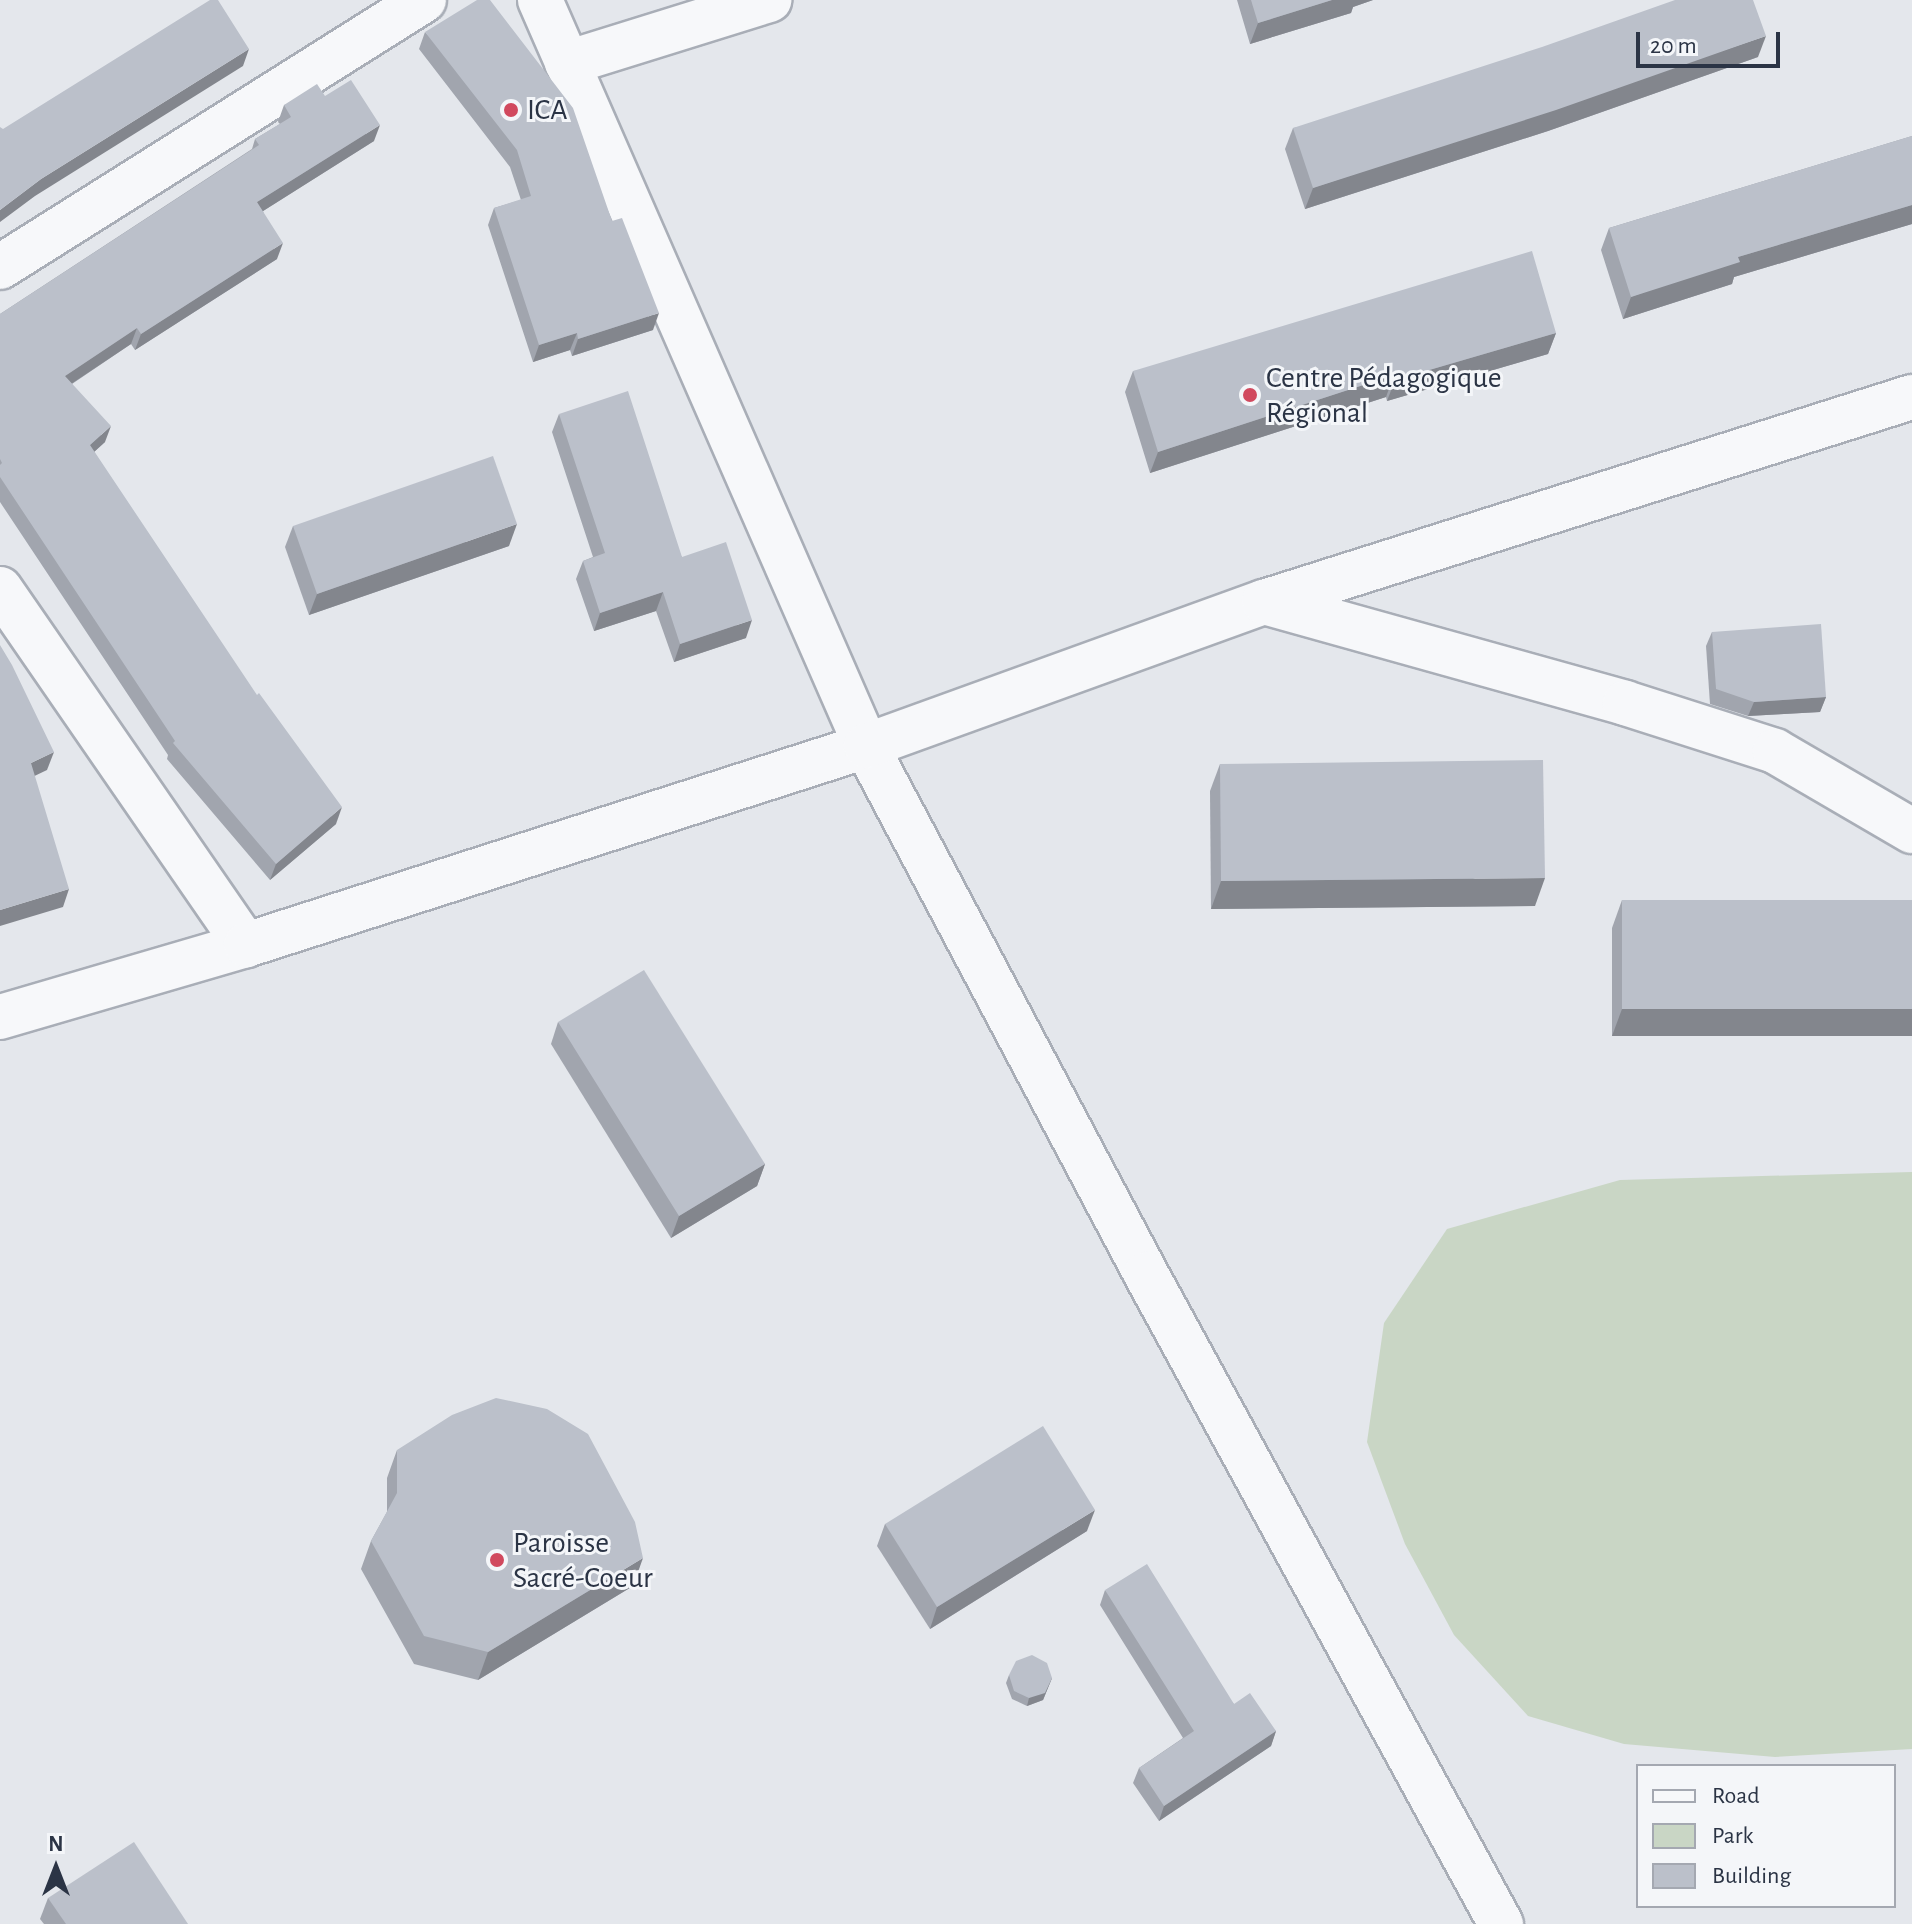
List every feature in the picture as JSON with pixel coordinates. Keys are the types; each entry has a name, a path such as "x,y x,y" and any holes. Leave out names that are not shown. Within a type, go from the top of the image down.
{"street":[{"path":"0,267 424,0"},
{"path":"540,0 866,746 1146,1274 1501,1924"},
{"path":"567,63 769,0"},
{"path":"0,1017 246,945 866,746 1264,602 1912,397"},
{"path":"0,589 246,945"},
{"path":"1264,602 1625,703 1775,751 1912,831"}],"green space":[{"path":"1912,1172 1912,1749 1775,1757 1624,1744 1528,1716 1454,1635 1405,1544 1367,1442 1384,1323 1447,1229 1620,1180"}],"building":[{"path":"210,0 218,0 249,49 41,179 0,210 0,127 3,129"},
{"path":"477,0 490,0 573,108 612,221 622,218 659,313 578,339 577,333 539,345 494,208 531,196 517,150 425,32"},
{"path":"1251,0 1332,0 1258,23"},
{"path":"1675,0 1753,0 1766,36 1556,110 1313,188 1293,128"},
{"path":"351,80 380,125 257,202 283,243 141,334 137,328 65,376 111,426 90,445 257,695 259,693 342,807 276,864 173,743 175,741 0,477 0,314 259,145 255,139 291,117 284,105 317,84 325,96"},
{"path":"1912,136 1912,205 1738,257 1740,262 1631,297 1609,228"},
{"path":"1532,251 1556,333 1395,380 1394,375 1158,452 1133,371"},
{"path":"628,391 682,557 726,542 752,620 680,644 663,592 600,613 583,561 605,553 559,414"},
{"path":"493,456 517,524 317,594 293,526"},
{"path":"1821,624 1826,697 1754,702 1716,689 1712,632"},
{"path":"0,645 54,752 31,763 69,889 0,910"},
{"path":"1543,760 1545,878 1221,881 1220,764"},
{"path":"1622,900 1912,900 1912,1009 1622,1009"},
{"path":"644,970 765,1164 679,1216 558,1022"},
{"name":"Paroisse Sacré-Coeur","path":"496,1398 547,1409 588,1434 635,1522 643,1558 488,1652 424,1636 371,1541 397,1493 397,1450 452,1415"},
{"path":"1043,1426 1095,1510 937,1607 885,1524"},
{"path":"1147,1564 1234,1704 1250,1693 1276,1731 1164,1806 1139,1768 1194,1731 1105,1590"},
{"path":"1032,1655 1047,1663 1052,1678 1045,1693 1029,1698 1014,1691 1009,1675 1016,1661"},
{"path":"134,1842 188,1924 66,1924 48,1898"}],"place":[{"name":"ICA","path":"511,110"},
{"name":"Centre Pédagogique Régional","path":"1250,395"},
{"name":"Paroisse Sacré-Coeur","path":"497,1560"}]}
